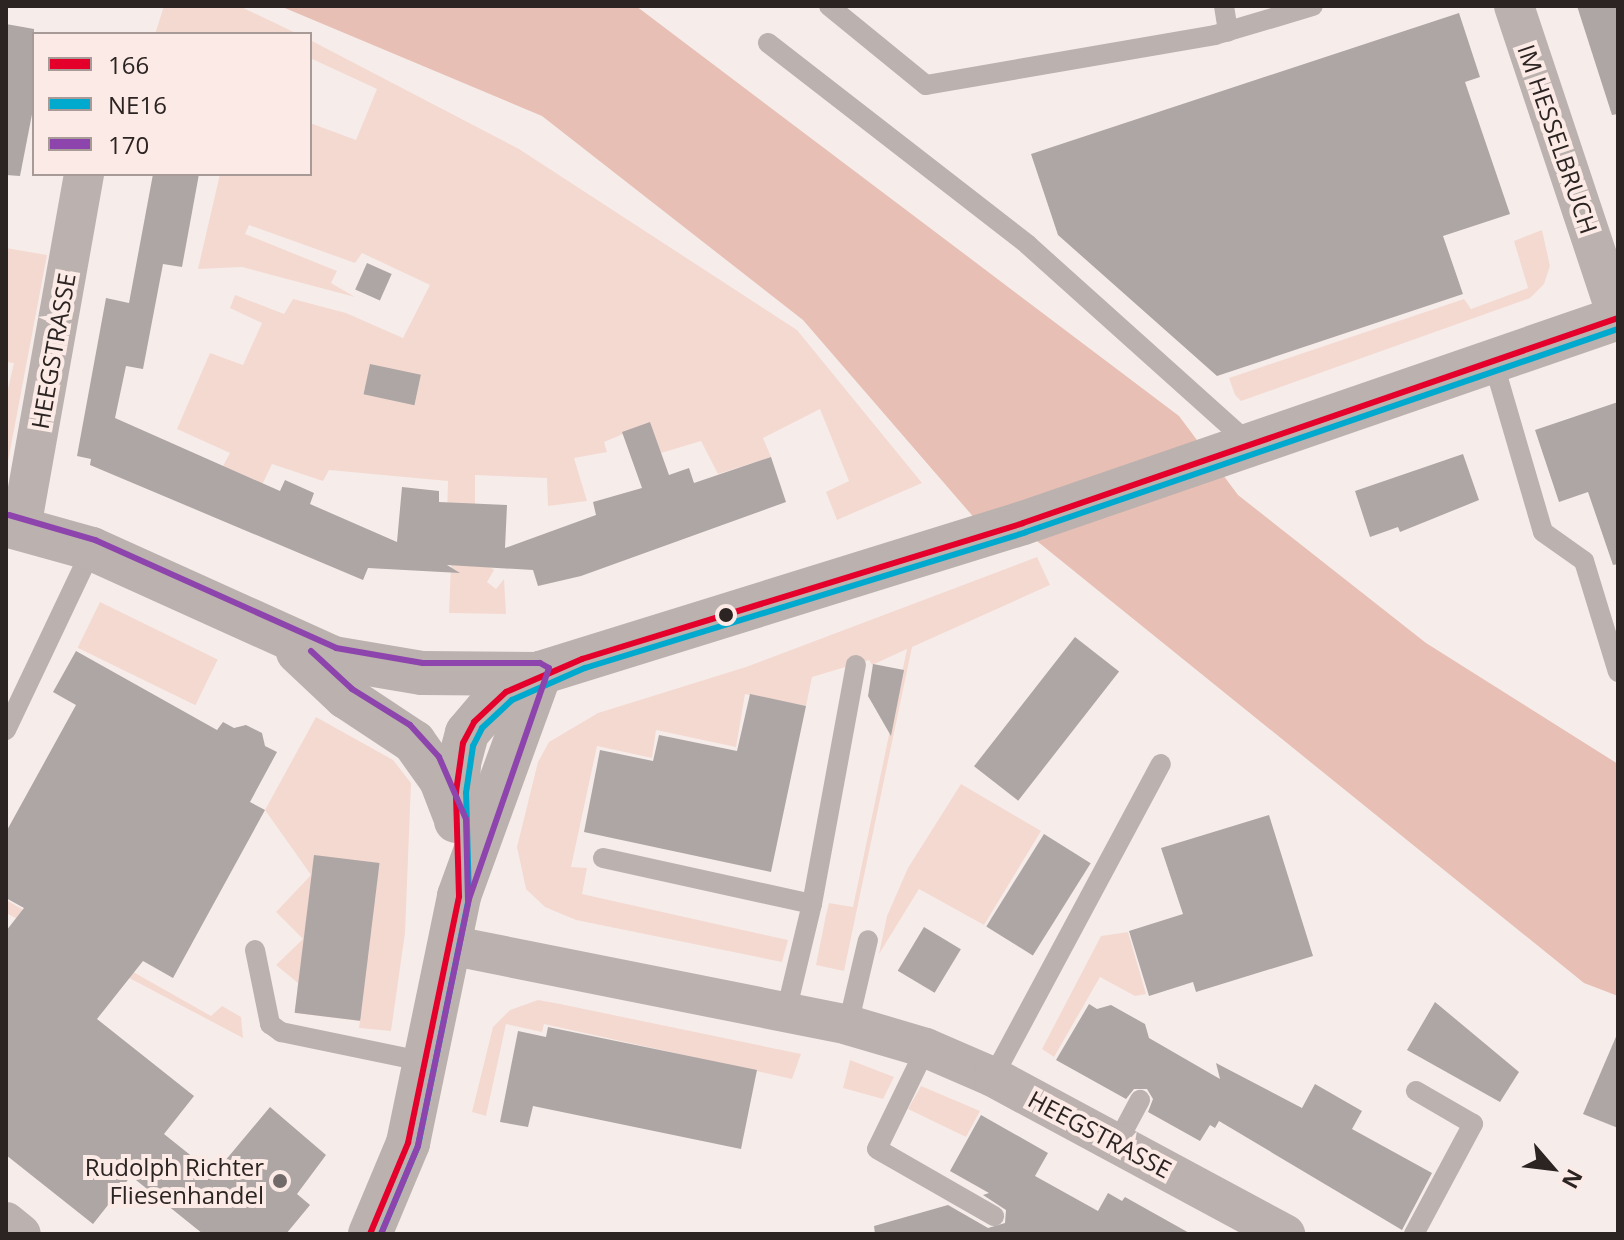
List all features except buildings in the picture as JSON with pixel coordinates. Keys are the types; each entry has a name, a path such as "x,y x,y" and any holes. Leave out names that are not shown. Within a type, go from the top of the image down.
{"street":[{"name":"IM HESSELBRUCH","path":"1514,6 1618,318"},
{"name":"HEEGSTRASSE","path":"84,176 14,526 92,549 287,641 386,670 540,673"},
{"path":"456,821 459,763 467,733 494,701 540,673 1023,523 1618,318"},
{"name":"HEEGSTRASSE","path":"287,641 346,697 414,742 441,780 456,821 459,896"},
{"path":"370,1234 396,1182 426,1062 459,896 540,673"},
{"name":"HEEGSTRASSE","path":"449,945 848,1025 926,1048 993,1077 1117,1143 1240,1221 1285,1234"},
{"path":"6,1222 21,1234"}],"lane":[{"path":"829,6 926,85 1228,32 1313,6"},
{"path":"1224,6 1228,32"},
{"path":"768,43 1028,245 1251,445"},
{"path":"1493,361 1543,532 1584,561 1618,672"},
{"path":"6,730 92,549"},
{"path":"786,1012 812,904 856,665"},
{"path":"993,1077 1161,764"},
{"path":"603,858 812,904"},
{"path":"848,1025 868,940"},
{"path":"255,950 270,1024 281,1032 426,1062"},
{"path":"926,1048 877,1149 994,1216"},
{"path":"1414,1234 1473,1124 1416,1091"},
{"path":"1117,1143 1140,1100"}],"shaded area":[{"path":"164,6 239,6 294,32 156,32"},
{"path":"280,6 636,6 1179,416 1238,495 1426,643 1618,764 1618,996 1584,983 1022,529 983,528 803,320 542,116"},
{"path":"312,41 519,149 797,330 922,483 837,520 826,492 849,481 820,409 763,438 771,457 718,474 701,441 661,453 649,423 604,442 607,452 574,458 587,501 548,506 547,478 475,475 475,519 447,516 448,481 329,470 323,481 272,464 252,506 223,466 230,453 177,429 210,353 243,365 262,323 230,308 235,295 284,314 293,299 346,313 403,338 430,285 362,253 355,263 249,225 245,234 337,271 331,283 355,297 242,267 198,269 220,176 312,176 312,124 356,140 377,89 312,59"},
{"path":"1542,230 1550,266 1544,284 1530,298 1241,401 1235,395 1229,378 1464,299 1471,309 1528,288 1514,241"},
{"path":"6,248 47,255 6,472 6,397 14,363 6,362"},
{"path":"1037,557 1050,585 912,647 844,971 816,965 829,903 853,907 907,649 872,665 869,660 812,677 806,706 745,694 736,747 656,730 652,758 597,746 571,867 587,868 582,894 788,940 782,962 576,920 545,907 526,889 517,847 538,762 549,742 598,713 746,667"},
{"path":"451,565 490,567 494,570 487,582 496,589 504,579 506,614 449,613"},
{"path":"100,602 218,659 195,705 78,648"},
{"path":"316,717 393,760 411,783 405,933 391,1031 359,1028 360,1021 295,1013 298,983 276,965 303,939 276,912 311,875 265,810"},
{"path":"961,784 1041,831 984,925 919,889 879,954 887,916 908,868"},
{"path":"6,900 211,1016 222,1006 241,1017 243,1038 6,913"},
{"path":"1128,932 1146,994 1135,996 1100,977 1054,1057 1042,1049 1101,936"},
{"path":"538,1000 801,1054 792,1079 544,1024 542,1032 506,1024 486,1116 472,1112 493,1027 510,1010"},
{"path":"850,1060 894,1077 883,1099 843,1088"},
{"path":"921,1086 980,1111 966,1137 908,1109"}],"transit line":[{"name":"166","path":"370,1234 408,1143 459,896 456,792 463,743 474,722 506,692 582,659 1023,523 1618,318"},
{"name":"NE16","path":"381,1234 418,1146 469,898 466,793 473,746 482,728 512,700 585,668 1026,532 1618,329"},
{"name":"170","path":"9,515 95,540 336,648 423,663 540,663 549,668 469,899 418,1146 381,1234"},
{"name":"170","path":"311,651 352,689 410,725 439,757 466,819 468,903"}],"place":[{"name":"Rudolph Richter Fliesenhandel","path":"280,1181"}]}
